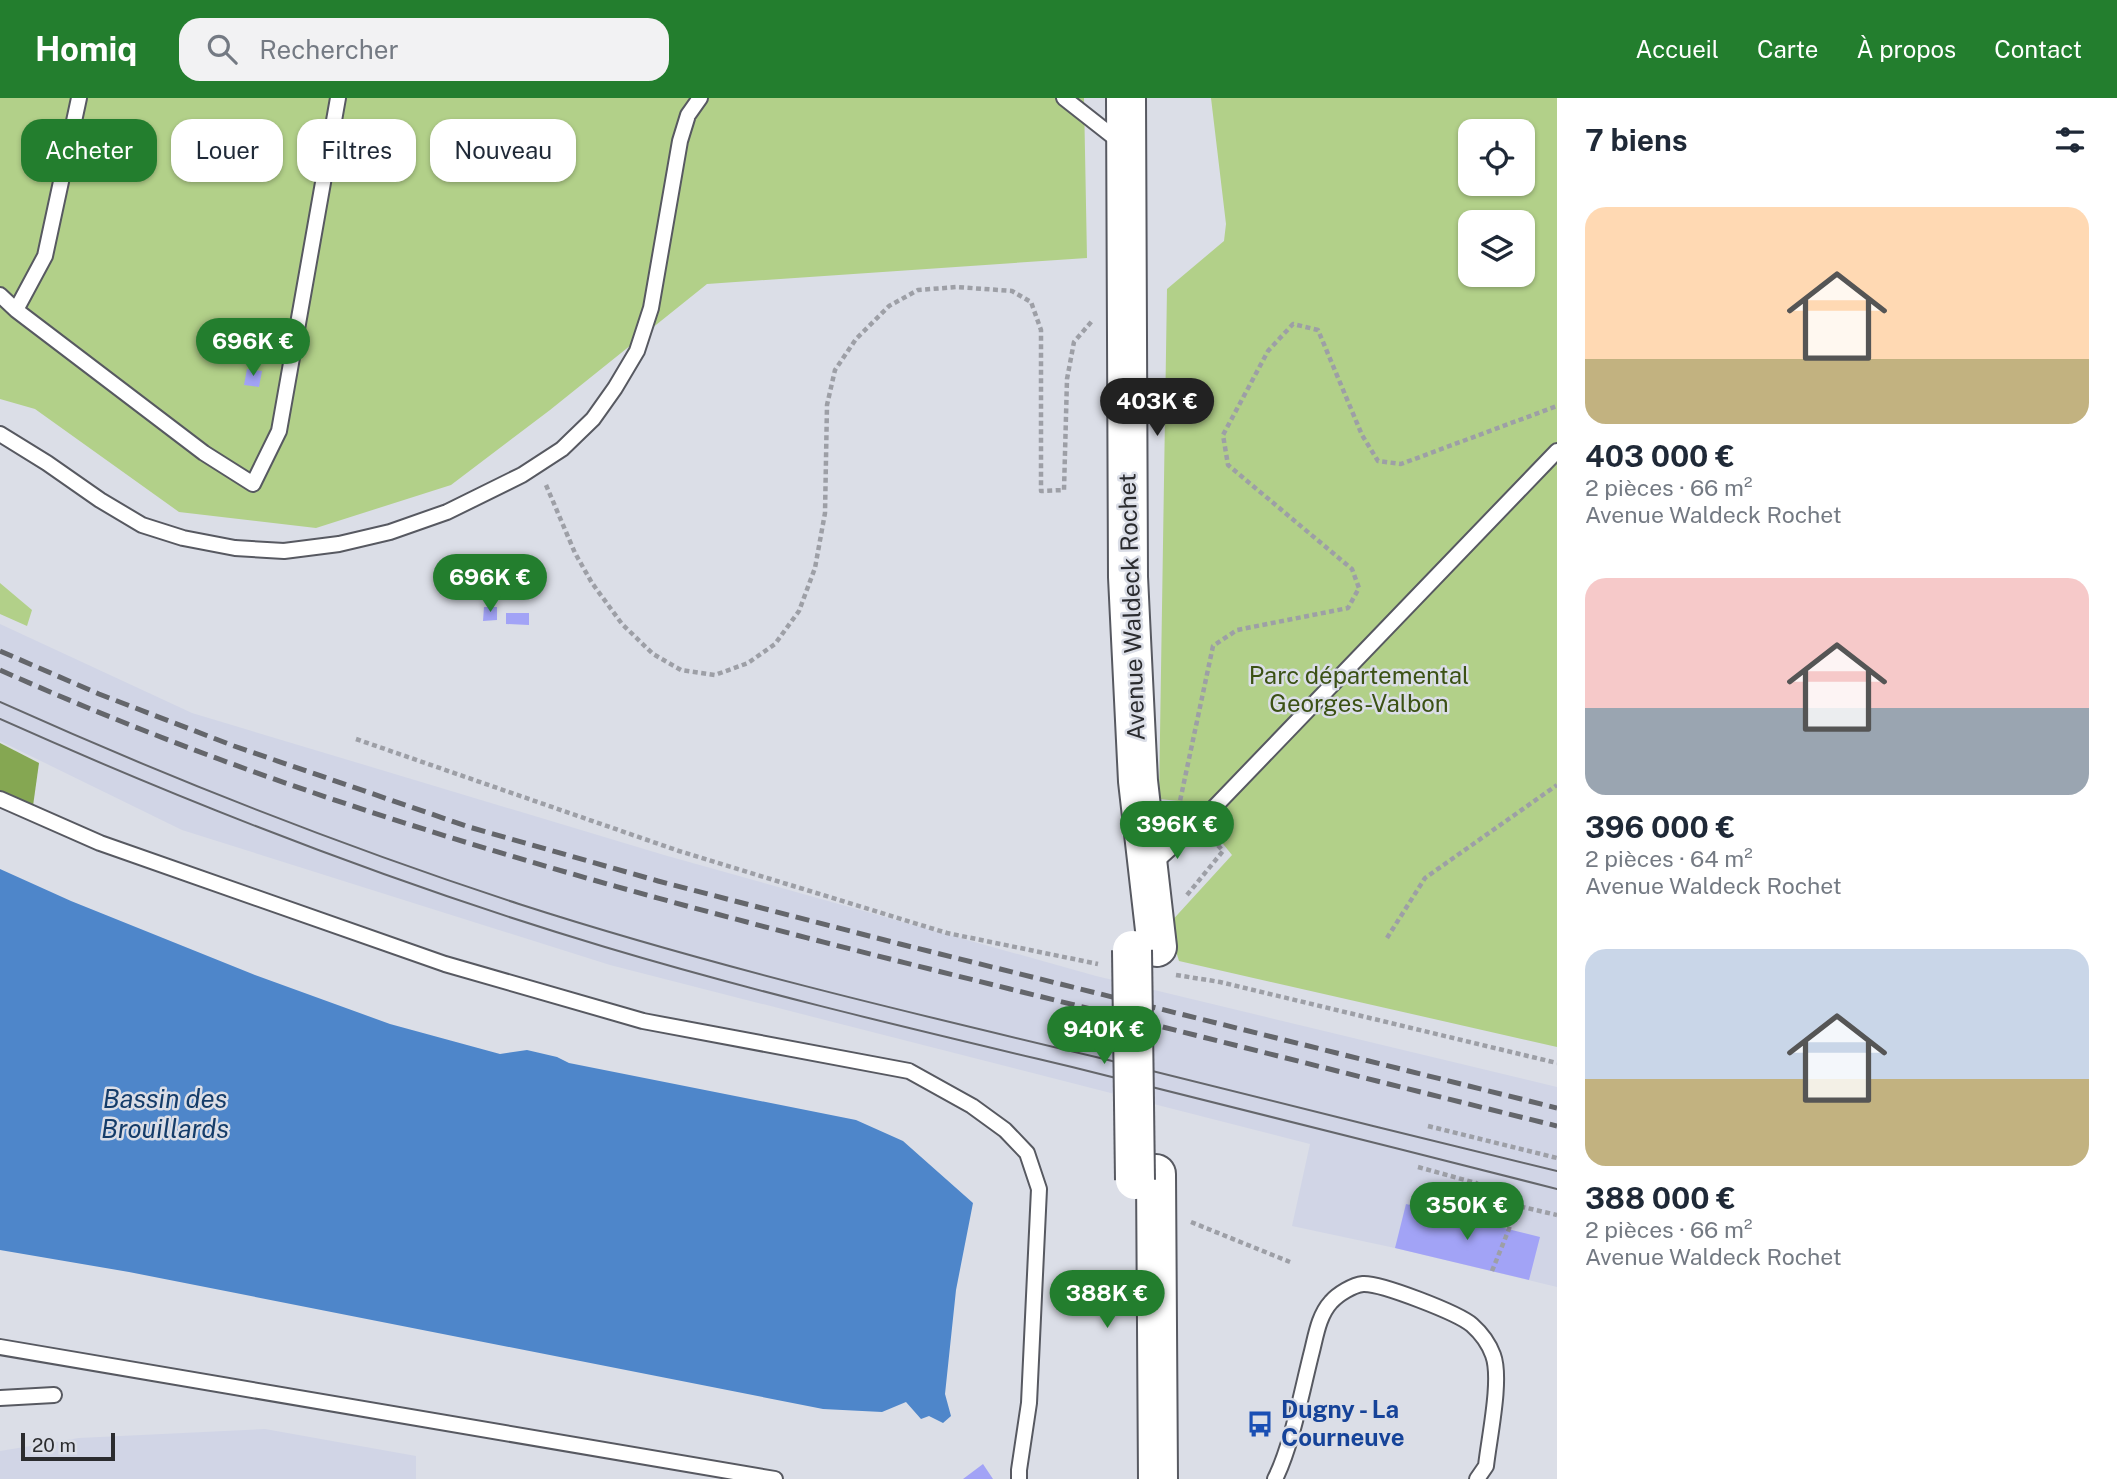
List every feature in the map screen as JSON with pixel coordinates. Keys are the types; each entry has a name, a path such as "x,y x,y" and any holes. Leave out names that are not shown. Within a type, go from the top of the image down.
{"main road":[{"name":"Avenue Waldeck Rochet","path":"1126,98 1128,577 1138,780 1145,1177 1158,1479"},
{"name":"Avenue Waldeck Rochet","path":"1138,780 1148,869 1142,951"},
{"name":"Avenue Waldeck Rochet","path":"1139,1479 1145,1177"}],"lane":[{"path":"16,310 45,256 79,98"},
{"path":"0,295 204,453 253,484 279,431 338,98"},
{"path":"0,434 142,525 183,538 235,548 284,551 339,544 447,512 522,475 562,449 593,419 615,388 637,351 651,308 680,141 688,115 700,98"},
{"path":"1063,98 1127,148"},
{"path":"1148,869 1199,823 1557,451"},
{"path":"0,799 100,844 445,964 643,1021 909,1072 972,1106 1004,1130 1027,1153 1039,1189 1029,1403 1019,1479"},
{"path":"1275,1479 1292,1428 1321,1318 1331,1302 1362,1284 1381,1287 1454,1314 1471,1324 1484,1337 1498,1371 1486,1466 1477,1479"},
{"path":"0,1347 775,1479"},
{"path":"0,1398 54,1395"}],"path":[{"path":"538,464 575,553 592,583 622,624 653,654 681,670 715,675 748,663 775,644 800,611 815,568 825,513 827,405 835,370 856,339 889,306 918,290 957,286 1012,291 1031,302 1041,330 1041,491 1064,490 1067,379 1074,342 1093,320 1128,318"},
{"path":"1142,951 1223,851 1180,801 1213,646 1237,630 1348,608 1359,588 1352,569 1228,465 1223,435 1268,351 1293,324 1318,330 1362,435 1378,461 1401,464 1557,406"},
{"path":"356,739 679,851 947,933 1142,951 1220,982 1557,1063"},
{"path":"1387,938 1425,878 1557,785"},
{"path":"1428,1126 1557,1158"},
{"path":"1418,1167 1476,1183 1514,1205 1557,1215"},
{"path":"1492,1272 1509,1229 1514,1205"},
{"path":"1185,1220 1290,1262"}],"shaded area":[{"path":"0,624 192,713 664,855 1096,976 1557,1087 1557,1287 1292,1226 1310,1144 610,965 182,830 0,741"},
{"path":"265,1429 416,1456 416,1479 0,1479 0,1451 79,1438"}],"green space":[{"path":"0,98 1084,98 1087,258 707,284 550,410 451,485 316,528 179,512 35,409 0,399"},
{"name":"Parc départemental Georges-Valbon","path":"1211,98 1557,98 1557,1047 1179,961 1168,925 1232,855 1189,802 1159,799 1167,289 1224,241 1226,224"},
{"path":"0,583 32,610 27,626 0,614"},
{"path":"0,743 39,763 33,806 0,791"}],"water":[{"name":"Bassin des Brouillards","path":"0,869 71,901 255,975 390,1024 500,1054 527,1050 557,1057 569,1063 856,1120 903,1141 973,1203 956,1290 945,1394 951,1416 943,1423 929,1416 921,1419 906,1402 882,1412 823,1409 129,1272 0,1250"}],"building":[{"path":"247,369 262,371 259,387 244,385"},
{"path":"484,607 497,607 497,620 483,621"},
{"path":"506,613 529,613 529,625 506,624"},
{"path":"1406,1204 1540,1237 1529,1280 1395,1248"},
{"path":"983,1464 993,1479 963,1479"}],"tram line":[{"path":"0,702 192,784 322,835 453,882 590,926 733,967 878,1004 1557,1171"},
{"path":"0,719 74,752 299,843 451,898 605,947 723,981 1557,1189"}],"railway":[{"path":"0,651 99,694 234,746 469,827 658,881 900,944 1557,1108"},
{"path":"0,670 122,722 246,769 498,852 753,924 1557,1126"}],"place":[{"name":"Dugny - La Courneuve","path":"1260,1424"}]}
